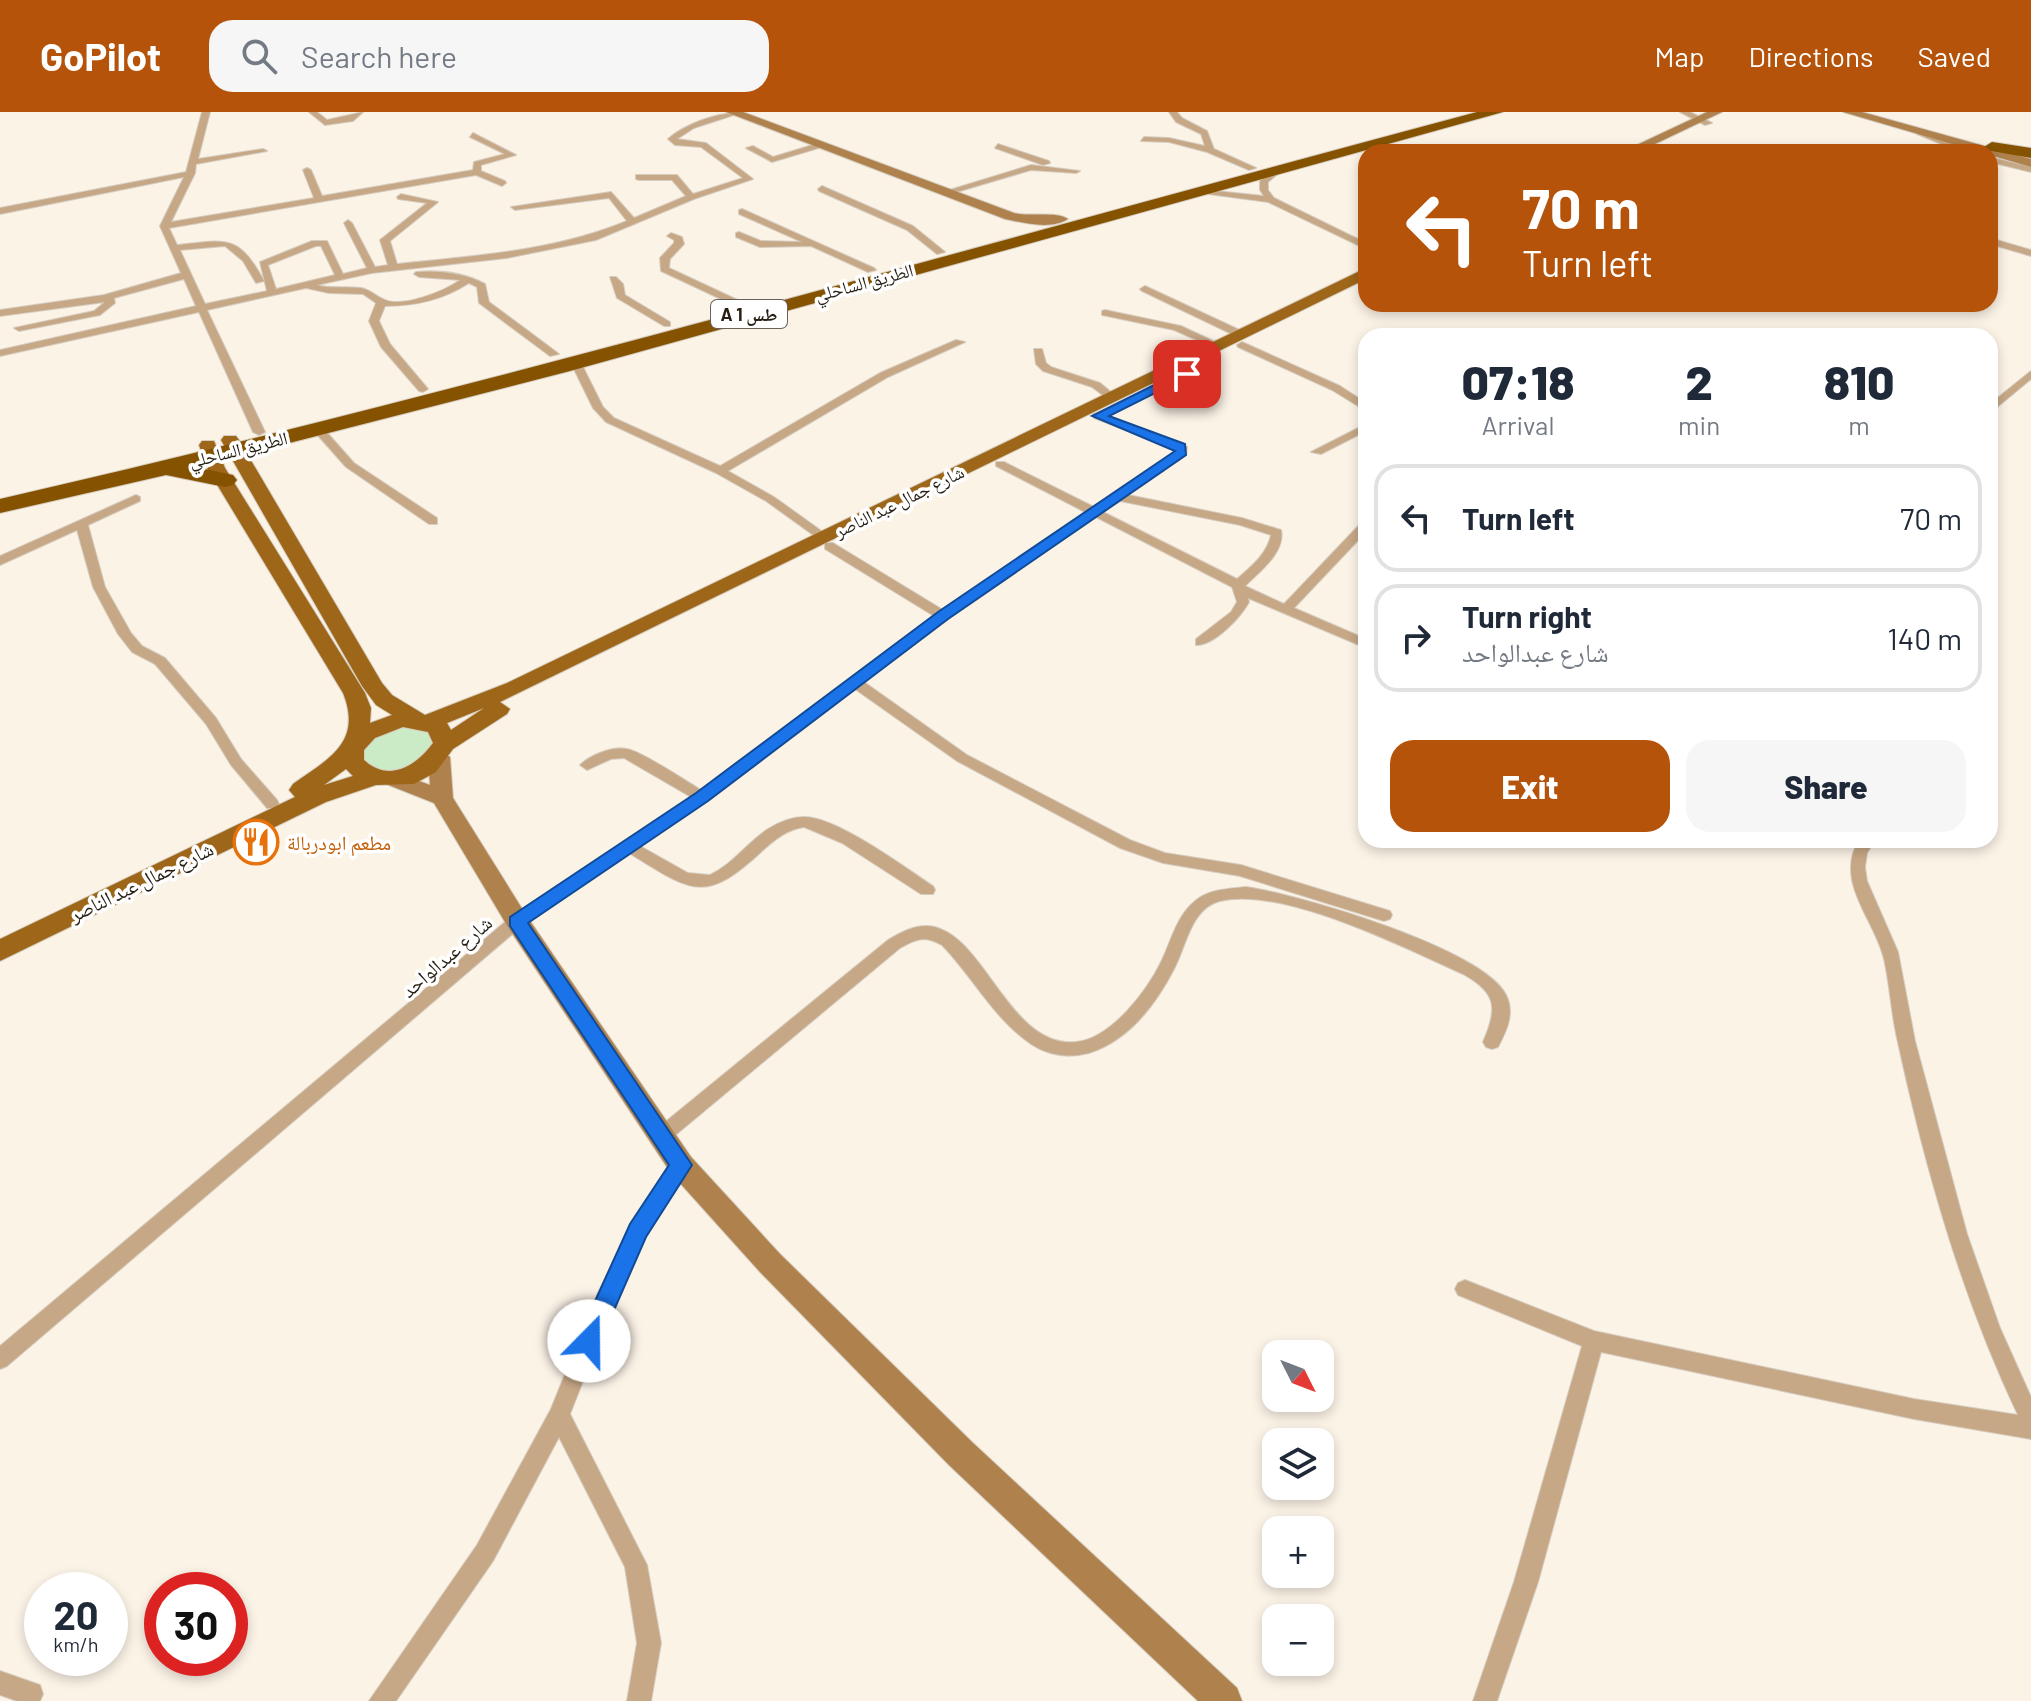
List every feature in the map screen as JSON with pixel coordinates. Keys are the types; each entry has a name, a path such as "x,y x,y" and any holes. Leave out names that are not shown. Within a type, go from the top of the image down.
{"highway":[{"name":"الطريق الساحلي","path":"233,445 259,432 741,305 863,267 940,252 1462,112"},
{"name":"الطريق الساحلي","path":"1377,144 1495,112"},
{"name":"الطريق الساحلي","path":"0,493 233,445 287,437 1358,149"},
{"path":"1998,154 2031,158"},
{"path":"147,472 184,471 236,476 287,437"},
{"name":"الطريق الساحلي","path":"0,506 147,472 210,450"}],"main road":[{"name":"شارع جمال عبد الناصر","path":"0,935 324,777 353,748 383,725 422,721 515,688 1000,464 1098,416 1358,277"},
{"name":"شارع جمال عبد الناصر","path":"0,951 307,800 427,767 442,750 527,694 1112,397 1219,346 1242,340 1358,289"},
{"path":"233,445 236,476 360,708 351,765 359,773 383,779"},
{"path":"210,450 236,476 373,686 384,700 438,727 442,750"}],"street":[{"path":"164,226 191,173 206,112"},
{"path":"317,113 325,123 350,119 359,112"},
{"path":"1173,112 1179,120 1204,133 1210,150"},
{"path":"1684,112 1708,118"},
{"path":"1849,112 1971,144"},
{"path":"1867,112 1964,144"},
{"path":"0,353 340,276 551,246 608,234 691,197 749,179 703,145 678,143 672,139 691,126 734,113 1010,216 1031,221 1061,219"},
{"path":"1647,144 1708,118 1729,114"},
{"path":"1661,144 1708,118"},
{"path":"1920,132 1949,144"},
{"path":"473,135 512,155 477,164 477,172"},
{"path":"1144,139 1169,140 1210,150 1252,168"},
{"path":"750,148 772,160 819,145"},
{"path":"998,146 1055,167 1076,171"},
{"path":"1998,150 2031,158"},
{"path":"195,162 263,151"},
{"path":"1998,156 2031,170"},
{"path":"947,192 1021,169 1055,167"},
{"path":"307,170 320,201"},
{"path":"1271,200 1264,190 1264,181 1277,171"},
{"path":"164,226 477,172 502,183"},
{"path":"0,211 191,173"},
{"path":"639,177 674,177 691,197"},
{"path":"822,189 910,228 940,252"},
{"path":"1197,192 1271,200 1358,242"},
{"path":"515,207 604,194 615,197 633,222"},
{"path":"393,267 385,240 434,202 401,197"},
{"path":"742,212 863,267"},
{"path":"1002,235 1014,224 1010,216"},
{"path":"348,223 372,270"},
{"path":"164,226 259,432"},
{"path":"378,235 389,234"},
{"path":"739,235 760,244 808,245 863,267"},
{"path":"355,236 366,236"},
{"path":"671,236 679,239 679,244 665,258 664,269 741,305"},
{"path":"174,248 226,243 234,247 251,266 259,281"},
{"path":"272,291 263,264 315,243 324,243 340,276"},
{"path":"1998,243 2031,253"},
{"path":"408,266 412,273 468,279 482,286 484,303 497,314 535,335 554,354"},
{"path":"0,313 105,298 186,275"},
{"path":"381,303 405,305 431,300 451,292 468,279"},
{"path":"613,279 618,284 620,296 667,324"},
{"path":"306,283 318,290 360,289 375,293 381,303"},
{"path":"1145,289 1358,402"},
{"path":"19,328 97,313 112,301 105,298"},
{"path":"381,303 374,321 385,345 423,389"},
{"path":"1105,313 1177,328 1219,346"},
{"path":"720,471 884,375 960,342"},
{"path":"1038,351 1041,364 1047,369 1096,385 1112,397"},
{"path":"575,361 598,408 610,420 720,471 770,499 826,542 943,616"},
{"path":"1998,403 2031,374"},
{"path":"1348,395 1358,393"},
{"name":"شارع عبدالواحد","path":"0,1359 517,921 702,797 943,616 1183,449 1098,416"},
{"path":"318,429 350,465 433,521"},
{"path":"1317,452 1358,431"},
{"path":"1000,464 1240,588 1358,640"},
{"path":"1118,497 1242,522 1277,533 1277,540 1240,588 1243,602 1236,614 1201,642"},
{"path":"0,561 136,499"},
{"path":"81,523 99,587 125,634 137,649 160,661 211,721 236,762 272,804"},
{"path":"1286,609 1358,533"},
{"path":"855,682 962,758 1125,844 1163,858 1241,871 1384,915"},
{"path":"442,750 442,798 517,921 681,1165 770,1263 961,1454 1224,1701"},
{"path":"587,765 608,755 626,753 702,797"},
{"path":"383,779 442,798"},
{"path":"629,846 687,878 711,882 727,873 768,836 788,825 817,824 927,890"},
{"path":"1863,848 1858,860 1859,878 1891,954 1906,1040 1943,1196 2003,1365 2031,1420"},
{"path":"660,1137 894,944 915,932 934,933 954,945 992,998 1041,1042 1060,1049 1084,1049 1114,1032 1148,998 1168,966 1188,917 1204,901 1222,894 1254,893 1348,918 1475,971 1495,989 1502,1013 1492,1042"},
{"path":"381,1701 485,1553 559,1415 608,1293 638,1231 681,1165"},
{"path":"1465,1289 1594,1341 1914,1409 2031,1428"},
{"path":"1485,1701 1526,1582 1594,1341"},
{"path":"559,1415 636,1565 649,1643 639,1701"},
{"path":"0,1683 31,1694"}],"green space":[{"path":"391,726 428,727 437,749 395,775 362,769 360,746"}],"place":[{"name":"مطعم ابودربالة","path":"256,842"}],"route":[{"path":"589,1341 638,1231 681,1165 517,921 702,797 987,584 1182,453 1181,447 1098,416 1187,374"}]}
